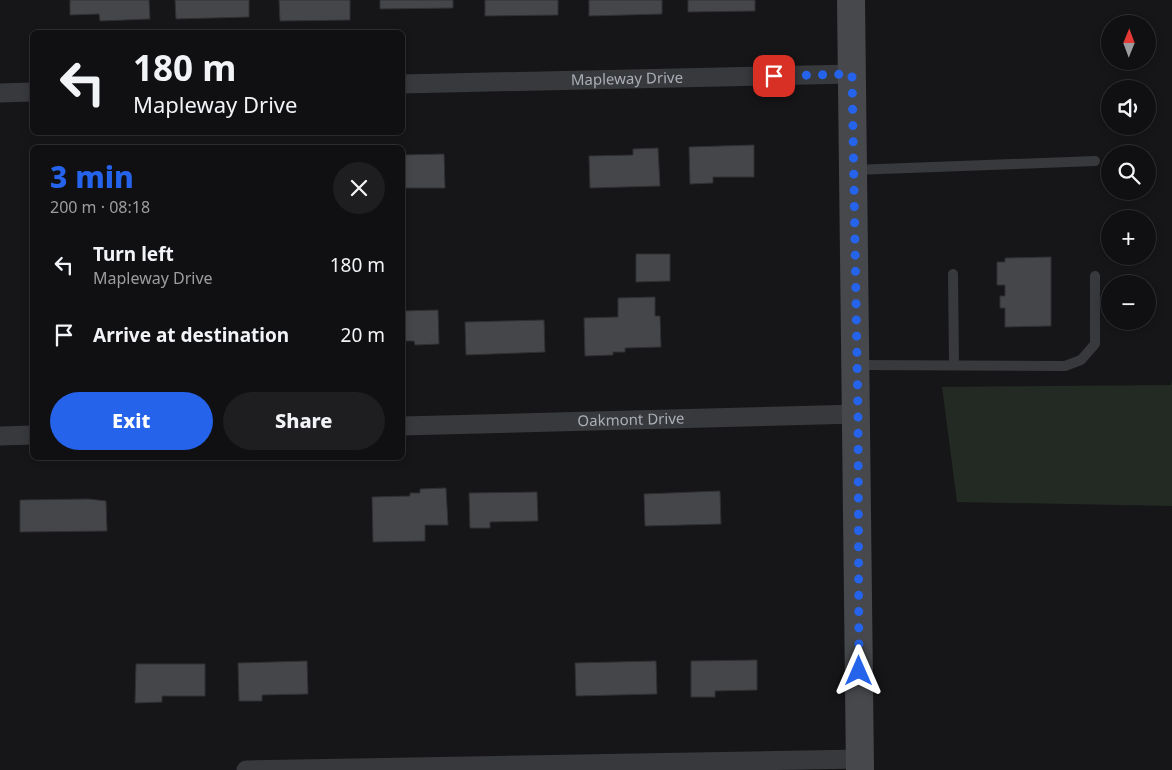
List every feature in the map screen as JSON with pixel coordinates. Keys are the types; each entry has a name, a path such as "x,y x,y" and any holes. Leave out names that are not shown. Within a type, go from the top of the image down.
{"main road":[{"path":"851,0 858,414 860,764"}],"street":[{"name":"Mapleway Drive","path":"405,84 852,74"},
{"path":"0,93 30,92"},
{"name":"Oakmont Drive","path":"405,426 858,414"},
{"path":"0,436 30,435"},
{"path":"246,770 860,764"}],"lane":[{"path":"853,170 1095,162"},
{"path":"954,274 954,365"},
{"path":"857,365 1065,366 1081,360 1095,344 1094,276"}],"shaded area":[{"path":"1172,379 1172,506 957,502 942,387 1171,385"}],"building":[{"path":"70,0 149,0 150,19 100,21 99,14 70,15"},
{"path":"175,0 249,0 249,17 176,19"},
{"path":"279,0 350,0 350,20 280,21"},
{"path":"380,0 453,0 453,8 380,9"},
{"path":"485,0 558,0 558,15 485,16"},
{"path":"589,0 662,0 662,14 589,16"},
{"path":"688,0 755,0 755,11 688,12"},
{"path":"754,145 754,177 713,177 713,183 690,184 689,147"},
{"path":"658,148 660,186 590,188 589,156 633,155 633,149"},
{"path":"444,154 445,188 405,188 405,155"},
{"path":"636,254 670,254 670,281 636,282"},
{"path":"1051,257 1051,326 1005,327 1005,308 1000,308 1000,296 1005,296 1005,285 997,285 997,262 1005,262 1005,258"},
{"path":"655,297 655,316 660,316 661,347 625,348 625,352 613,352 613,355 585,356 584,318 618,317 618,298"},
{"path":"438,310 439,344 415,345 414,341 405,341 405,311"},
{"path":"544,320 545,352 466,355 465,322"},
{"path":"446,488 448,525 425,525 425,541 373,542 372,497 410,496 410,493 420,493 420,489"},
{"path":"720,491 721,524 645,526 644,494"},
{"path":"537,492 538,521 490,522 490,528 470,528 469,493"},
{"path":"88,499 106,501 107,531 20,532 20,500"},
{"path":"757,660 757,690 715,691 715,697 691,697 691,661"},
{"path":"307,661 308,694 262,695 262,701 239,701 238,663"},
{"path":"656,661 657,694 576,696 575,663"},
{"path":"136,664 205,664 205,696 162,696 162,702 135,703"}],"route":[{"path":"774,76 852,74 858,414 859,671"}]}
